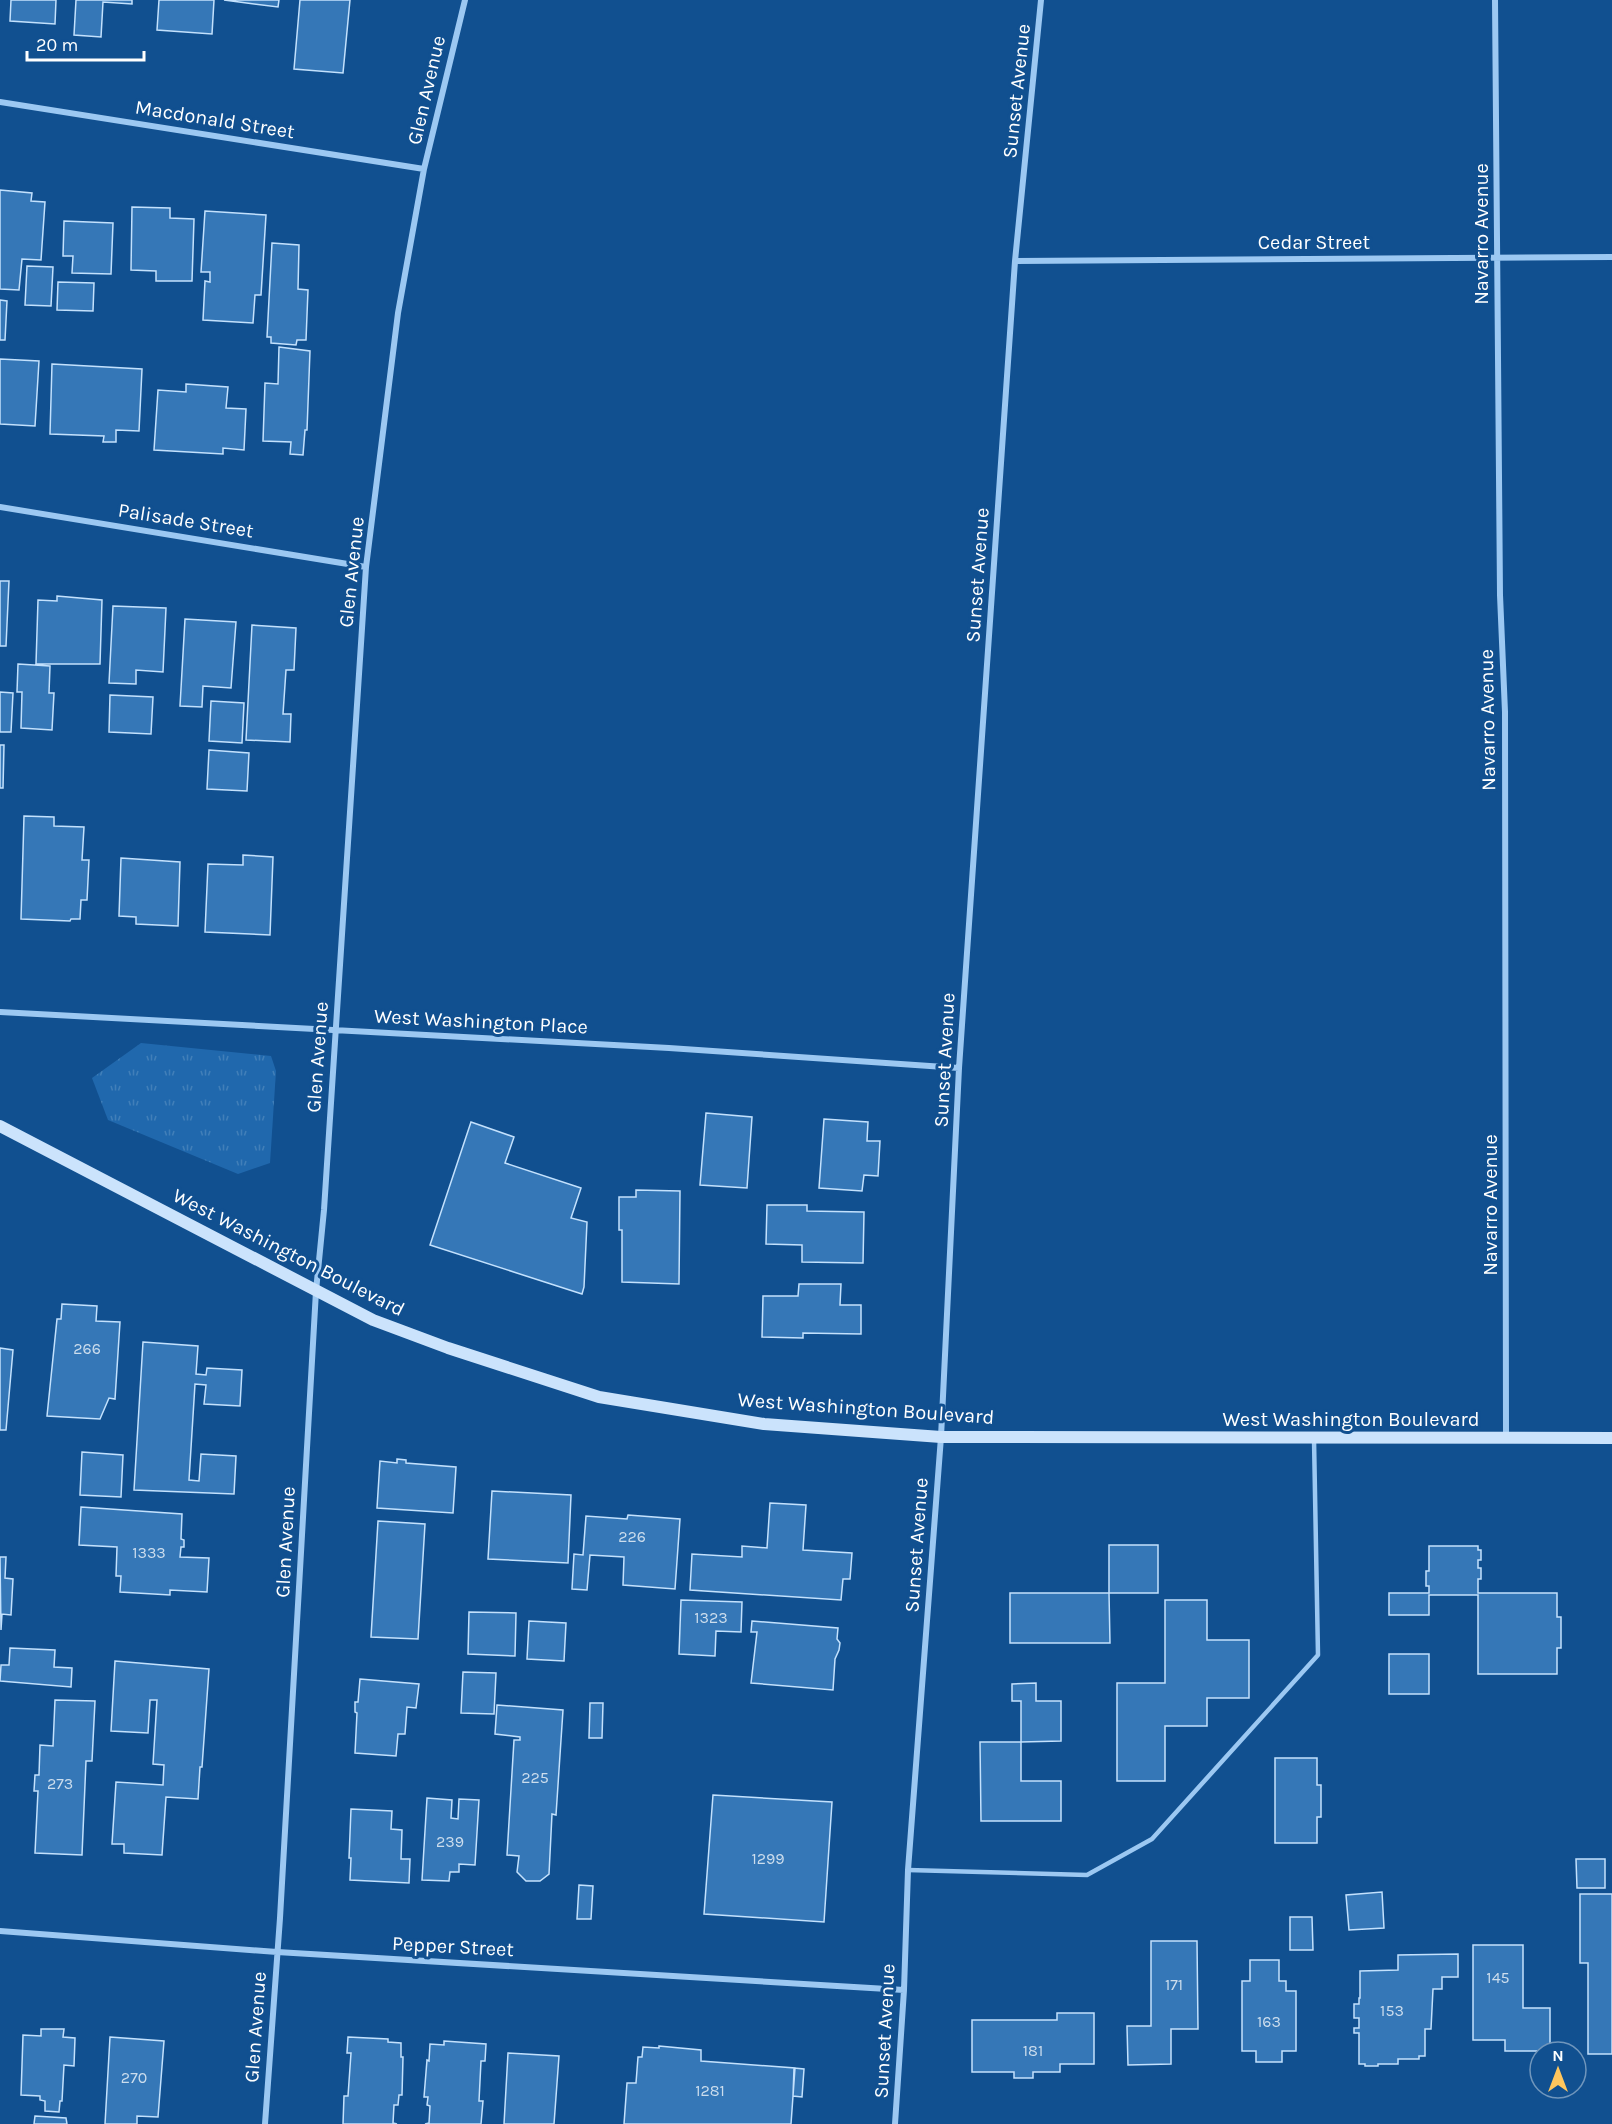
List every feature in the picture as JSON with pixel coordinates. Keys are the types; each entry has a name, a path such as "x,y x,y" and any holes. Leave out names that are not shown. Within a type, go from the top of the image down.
{"main road":[{"name":"West Washington Boulevard","path":"0,1126 373,1320 448,1348 599,1397 764,1424 941,1437 1612,1438"}],"street":[{"name":"Glen Avenue","path":"265,2124 316,1291 324,1210 366,567 398,313 424,169 465,0"},
{"name":"Sunset Avenue","path":"895,2124 904,1990 908,1870 941,1437 960,1068 1015,261 1041,0"},
{"name":"Navarro Avenue","path":"1495,0 1500,595 1505,723 1506,1439"},
{"name":"Macdonald Street","path":"0,102 424,169"},
{"name":"Cedar Street","path":"1015,261 1612,257"},
{"name":"Palisade Street","path":"0,507 366,567"},
{"name":"West Washington Place","path":"0,1012 669,1048 960,1068"},
{"name":"Pepper Street","path":"0,1931 277,1953 904,1990"}],"lane":[{"path":"908,1870 1088,1875 1152,1839 1318,1655 1314,1439"}],"green space":[{"path":"141,1043 271,1056 276,1071 270,1163 238,1174 108,1120 92,1078"}],"building":[{"path":"11,0 56,0 55,24 10,21"},
{"path":"76,0 132,0 132,4 103,2 101,37 74,35"},
{"path":"159,0 214,0 212,34 157,30"},
{"path":"224,0 279,0 278,7"},
{"path":"300,0 350,0 343,73 294,69"},
{"path":"0,190 32,193 31,201 45,202 41,260 22,259 19,290 0,289"},
{"path":"132,207 170,208 170,218 194,219 192,281 156,281 156,271 131,270"},
{"path":"205,211 266,215 261,295 255,295 253,323 203,320 205,281 210,282 210,272 201,272"},
{"path":"64,221 113,223 111,274 72,273 73,256 63,256"},
{"path":"272,243 299,245 298,289 308,290 306,340 297,340 296,345 271,343 271,337 267,337"},
{"path":"27,266 53,267 51,306 25,305"},
{"path":"58,282 94,283 93,311 57,310"},
{"path":"0,300 7,301 5,340 0,340"},
{"path":"279,347 310,351 307,430 305,430 303,455 290,454 291,442 263,441 265,383 278,384"},
{"path":"0,359 39,361 35,426 0,424"},
{"path":"52,364 142,369 139,431 116,430 116,442 103,442 104,436 50,434"},
{"path":"186,384 228,387 226,408 246,409 244,450 223,448 223,454 154,450 158,390 186,392"},
{"path":"0,581 9,581 6,646 0,646"},
{"path":"57,596 102,600 100,664 36,664 38,600 57,601"},
{"path":"113,606 166,608 163,672 136,670 136,684 109,683"},
{"path":"185,619 236,622 231,688 203,686 202,707 180,706"},
{"path":"252,625 296,628 294,670 286,670 283,714 291,714 290,742 246,740"},
{"path":"18,664 50,666 49,693 54,693 52,730 21,728 22,692 17,692"},
{"path":"0,692 13,693 11,732 0,732"},
{"path":"110,695 153,697 151,734 109,732"},
{"path":"211,701 244,703 242,743 209,741"},
{"path":"0,745 4,745 3,788 0,788"},
{"path":"209,750 249,753 247,791 207,789"},
{"path":"24,816 54,817 54,826 84,827 82,860 89,860 87,900 81,900 80,919 70,921 21,919"},
{"path":"243,855 273,857 270,935 205,932 208,864 243,865"},
{"path":"121,858 180,862 178,926 136,924 136,917 119,916"},
{"path":"706,1113 752,1117 747,1188 700,1185"},
{"path":"824,1119 868,1122 867,1141 880,1141 878,1176 864,1175 862,1191 819,1188"},
{"path":"471,1122 514,1137 505,1163 581,1188 571,1218 587,1222 582,1294 430,1245"},
{"path":"636,1190 680,1191 679,1284 622,1282 622,1230 619,1230 619,1197 636,1197"},
{"path":"767,1205 807,1205 807,1211 864,1212 863,1263 802,1262 802,1245 766,1244"},
{"path":"799,1284 841,1284 840,1305 861,1305 861,1334 803,1333 803,1338 762,1337 763,1296 798,1296"},
{"path":"62,1304 97,1306 96,1321 120,1322 115,1399 109,1398 100,1419 47,1416 57,1319 61,1319"},
{"path":"143,1342 198,1346 196,1374 206,1375 207,1368 242,1370 240,1406 204,1404 206,1385 195,1384 189,1480 199,1481 201,1454 236,1456 234,1494 134,1490"},
{"path":"0,1348 13,1350 6,1430 0,1430"},
{"path":"82,1452 123,1455 121,1497 80,1495"},
{"path":"397,1459 406,1460 406,1463 456,1467 453,1513 377,1508 380,1461 397,1463"},
{"path":"492,1491 571,1495 568,1563 488,1559"},
{"path":"770,1503 806,1505 803,1550 852,1553 850,1579 843,1579 841,1600 690,1590 692,1554 742,1557 742,1546 767,1548"},
{"path":"81,1507 182,1514 181,1539 184,1540 184,1547 181,1547 180,1557 209,1558 207,1592 170,1590 170,1595 120,1592 121,1576 116,1576 117,1547 79,1545"},
{"path":"628,1515 680,1519 675,1589 623,1585 624,1557 590,1555 587,1590 572,1589 574,1554 583,1555 586,1516 627,1519"},
{"path":"378,1521 425,1524 418,1639 371,1637"},
{"path":"1109,1545 1158,1545 1158,1593 1109,1593"},
{"path":"1429,1546 1478,1546 1478,1550 1481,1550 1478,1568 1481,1568 1481,1579 1478,1579 1478,1593 1557,1593 1557,1617 1561,1617 1561,1648 1557,1648 1557,1674 1478,1674 1478,1595 1429,1595 1429,1615 1389,1615 1389,1593 1429,1593 1429,1586 1426,1586 1426,1571 1429,1571"},
{"path":"0,1557 6,1557 5,1578 13,1579 11,1615 2,1614 1,1630"},
{"path":"1010,1593 1109,1593 1110,1643 1010,1643"},
{"path":"681,1600 742,1602 741,1632 716,1631 715,1656 679,1654"},
{"path":"1165,1600 1207,1600 1207,1640 1249,1640 1249,1698 1207,1698 1207,1726 1165,1726 1165,1781 1117,1781 1117,1683 1165,1683"},
{"path":"469,1612 516,1613 515,1656 468,1654"},
{"path":"529,1621 566,1623 564,1661 527,1659"},
{"path":"752,1621 838,1628 837,1639 840,1643 835,1659 833,1690 751,1683 757,1632 751,1632"},
{"path":"10,1648 55,1650 54,1667 72,1668 71,1687 0,1681 1,1665 9,1665"},
{"path":"1389,1654 1429,1654 1429,1694 1389,1694"},
{"path":"115,1661 209,1669 198,1799 166,1797 162,1855 124,1853 124,1844 112,1844 116,1782 163,1785 164,1765 153,1764 157,1700 150,1700 148,1733 111,1731"},
{"path":"463,1672 496,1673 494,1714 461,1713"},
{"path":"360,1679 419,1684 416,1708 407,1707 405,1734 398,1734 396,1756 355,1753 357,1713 355,1702 358,1702"},
{"path":"1036,1683 1036,1701 1061,1701 1061,1741 1021,1742 1021,1701 1012,1701 1012,1684"},
{"path":"55,1700 95,1701 92,1761 86,1761 82,1855 35,1853 38,1791 34,1791 35,1775 39,1775 40,1745 53,1746"},
{"path":"590,1703 603,1703 602,1738 589,1738"},
{"path":"497,1705 563,1710 556,1815 552,1814 549,1874 540,1881 526,1881 517,1872 519,1856 507,1855 514,1740 520,1740 520,1737 495,1734"},
{"path":"980,1742 1021,1742 1021,1781 1061,1781 1061,1821 981,1821"},
{"path":"1275,1758 1317,1758 1317,1785 1321,1785 1321,1817 1317,1817 1317,1843 1275,1843"},
{"path":"713,1795 832,1802 824,1922 704,1914"},
{"path":"427,1798 452,1800 451,1818 458,1819 459,1799 479,1800 475,1865 459,1864 459,1872 450,1872 449,1881 422,1880"},
{"path":"351,1809 392,1811 391,1829 402,1830 401,1859 410,1859 409,1883 350,1880"},
{"path":"1576,1859 1605,1859 1605,1888 1577,1888"},
{"path":"579,1885 593,1886 591,1919 577,1919"},
{"path":"1382,1892 1384,1928 1349,1930 1346,1895"},
{"path":"1580,1894 1612,1894 1612,2054 1588,2054 1588,1963 1580,1963"},
{"path":"1290,1917 1312,1917 1313,1950 1290,1950"},
{"path":"1151,1941 1197,1941 1198,2029 1171,2029 1171,2064 1128,2065 1127,2026 1151,2026"},
{"path":"1473,1945 1523,1945 1523,2008 1550,2008 1550,2040 1528,2040 1528,2051 1505,2051 1505,2040 1473,2040"},
{"path":"1458,1954 1458,1977 1442,1977 1442,1989 1433,1989 1431,2029 1425,2029 1425,2056 1419,2056 1419,2059 1398,2059 1398,2064 1365,2066 1365,2064 1359,2064 1359,2033 1354,2033 1354,2028 1359,2028 1359,2018 1354,2018 1354,2004 1359,2004 1360,1971 1398,1970 1398,1955"},
{"path":"1250,1960 1279,1960 1279,1981 1286,1981 1286,1991 1296,1991 1296,2051 1282,2051 1282,2062 1256,2062 1256,2051 1242,2051 1242,1981 1250,1981"},
{"path":"1057,2013 1094,2013 1094,2064 1060,2064 1060,2072 1033,2072 1033,2078 1014,2078 1014,2072 972,2072 972,2020 1057,2020"},
{"path":"41,2029 64,2029 63,2037 75,2038 74,2066 64,2065 62,2101 60,2101 59,2112 45,2111 45,2101 40,2100 40,2096 21,2095 23,2035 41,2036"},
{"path":"110,2037 164,2041 158,2117 137,2116 137,2124 105,2124"},
{"path":"348,2037 388,2039 388,2042 401,2043 402,2095 399,2095 398,2105 394,2105 393,2123 397,2124 343,2124 344,2096 348,2096 351,2053 347,2053"},
{"path":"444,2041 486,2044 485,2061 481,2061 479,2101 483,2101 481,2124 425,2124 429,2123 430,2106 427,2105 428,2097 424,2097 430,2044 444,2045"},
{"path":"659,2046 701,2050 701,2061 795,2068 791,2124 624,2124 627,2083 636,2083 638,2057 642,2057 643,2047 659,2048"},
{"path":"508,2053 559,2056 554,2124 504,2124"},
{"path":"794,2068 804,2069 802,2097 793,2096"},
{"path":"35,2116 66,2118 67,2124 34,2124"}]}
